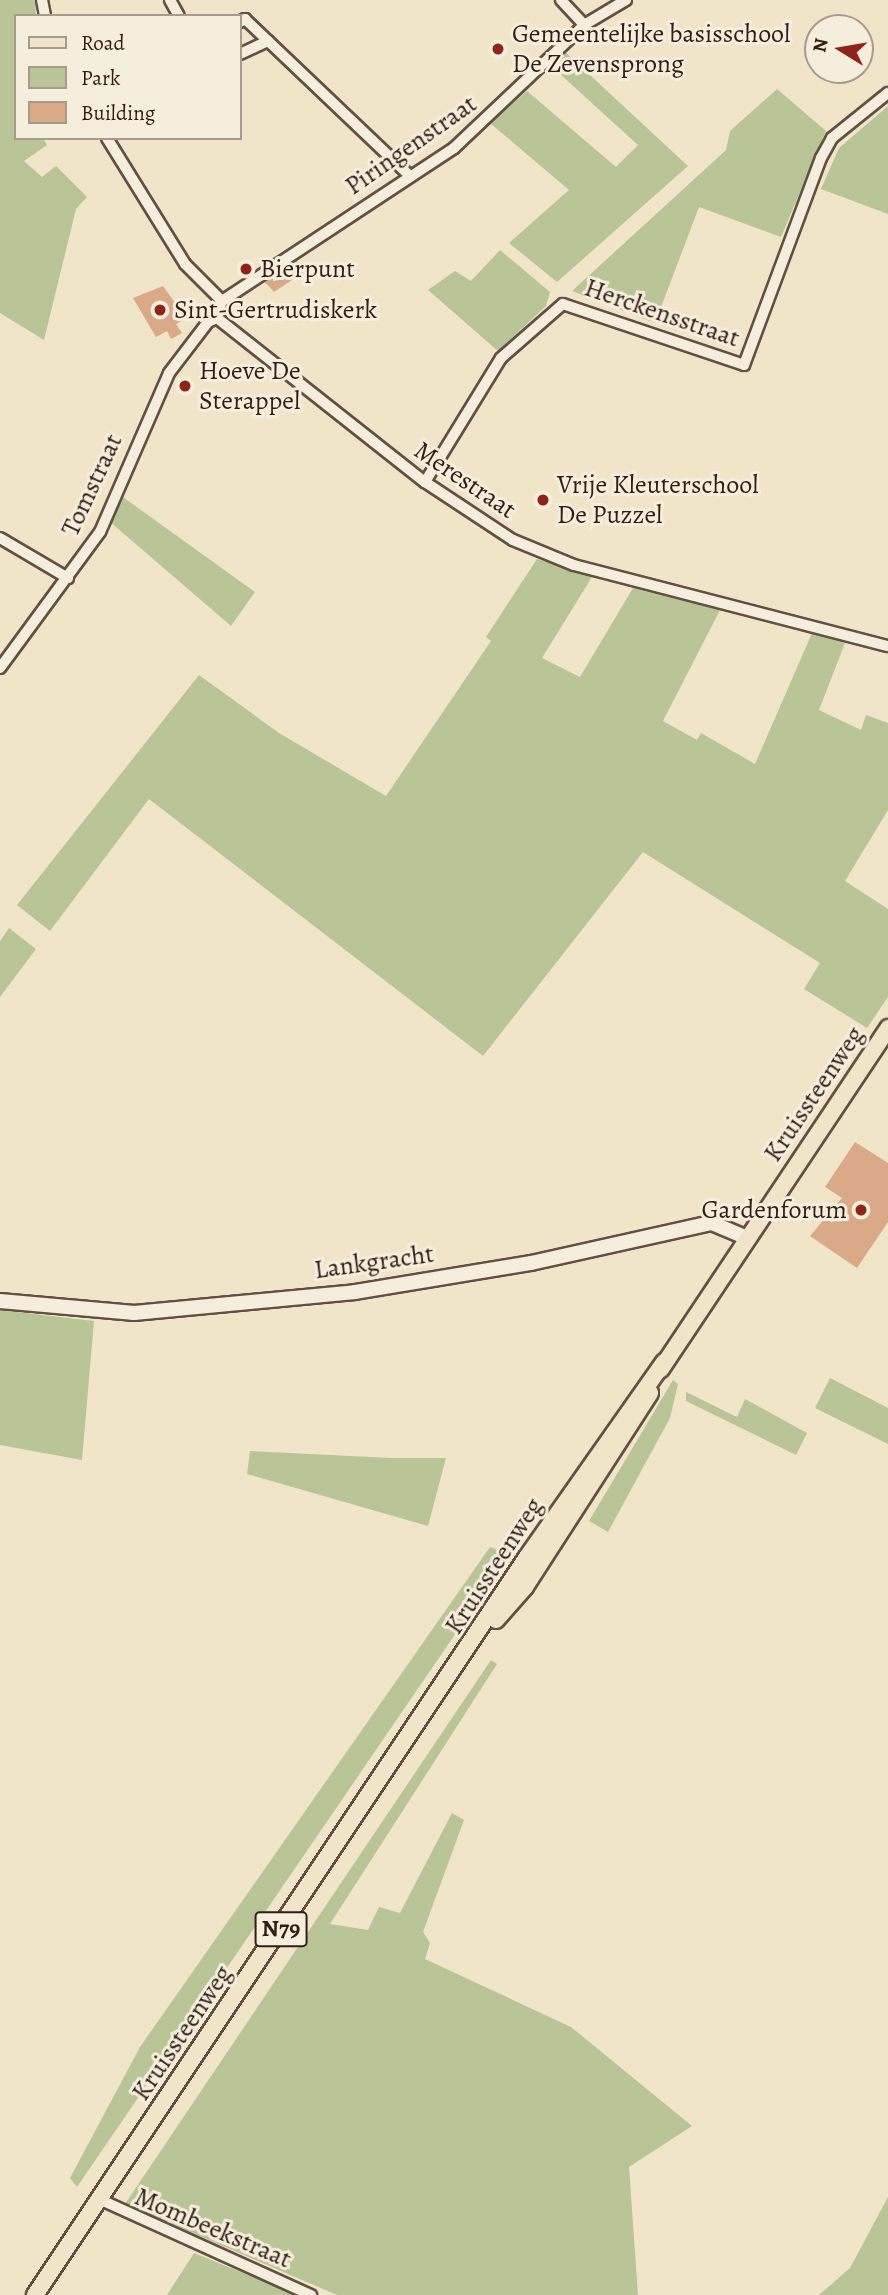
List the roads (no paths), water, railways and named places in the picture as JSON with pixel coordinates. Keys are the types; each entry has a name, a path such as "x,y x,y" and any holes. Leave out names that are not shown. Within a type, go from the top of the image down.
{"main road":[{"name":"Kruissteenweg","path":"35,2295 888,1028"}],"street":[{"path":"561,0 584,25"},
{"name":"Piringenstraat","path":"222,301 480,127 584,25 626,0"},
{"path":"242,21 245,19 410,176"},
{"path":"242,53 268,41"},
{"name":"Herckensstraat","path":"425,482 501,358 563,303 744,365 821,158 832,138 888,93"},
{"path":"108,140 185,264 222,301 217,318"},
{"name":"Merestraat","path":"217,318 425,482 513,540 574,565 888,646"},
{"name":"Tomstraat","path":"0,668 100,532 169,373 208,322 217,318"},
{"path":"0,538 68,578"},
{"name":"Lankgracht","path":"0,1301 134,1313 368,1290 531,1263 712,1223 747,1238"},
{"name":"Mombeekstraat","path":"99,2199 117,2212 311,2295"}],"place":[{"name":"Gemeentelijke basisschool De Zevensprong","path":"498,49"},
{"name":"Bierpunt","path":"246,269"},
{"name":"Sint-Gertrudiskerk","path":"160,310"},
{"name":"Hoeve De Sterappel","path":"185,386"},
{"name":"Vrije Kleuterschool De Puzzel","path":"543,500"},
{"name":"Gardenforum","path":"861,1210"}]}
